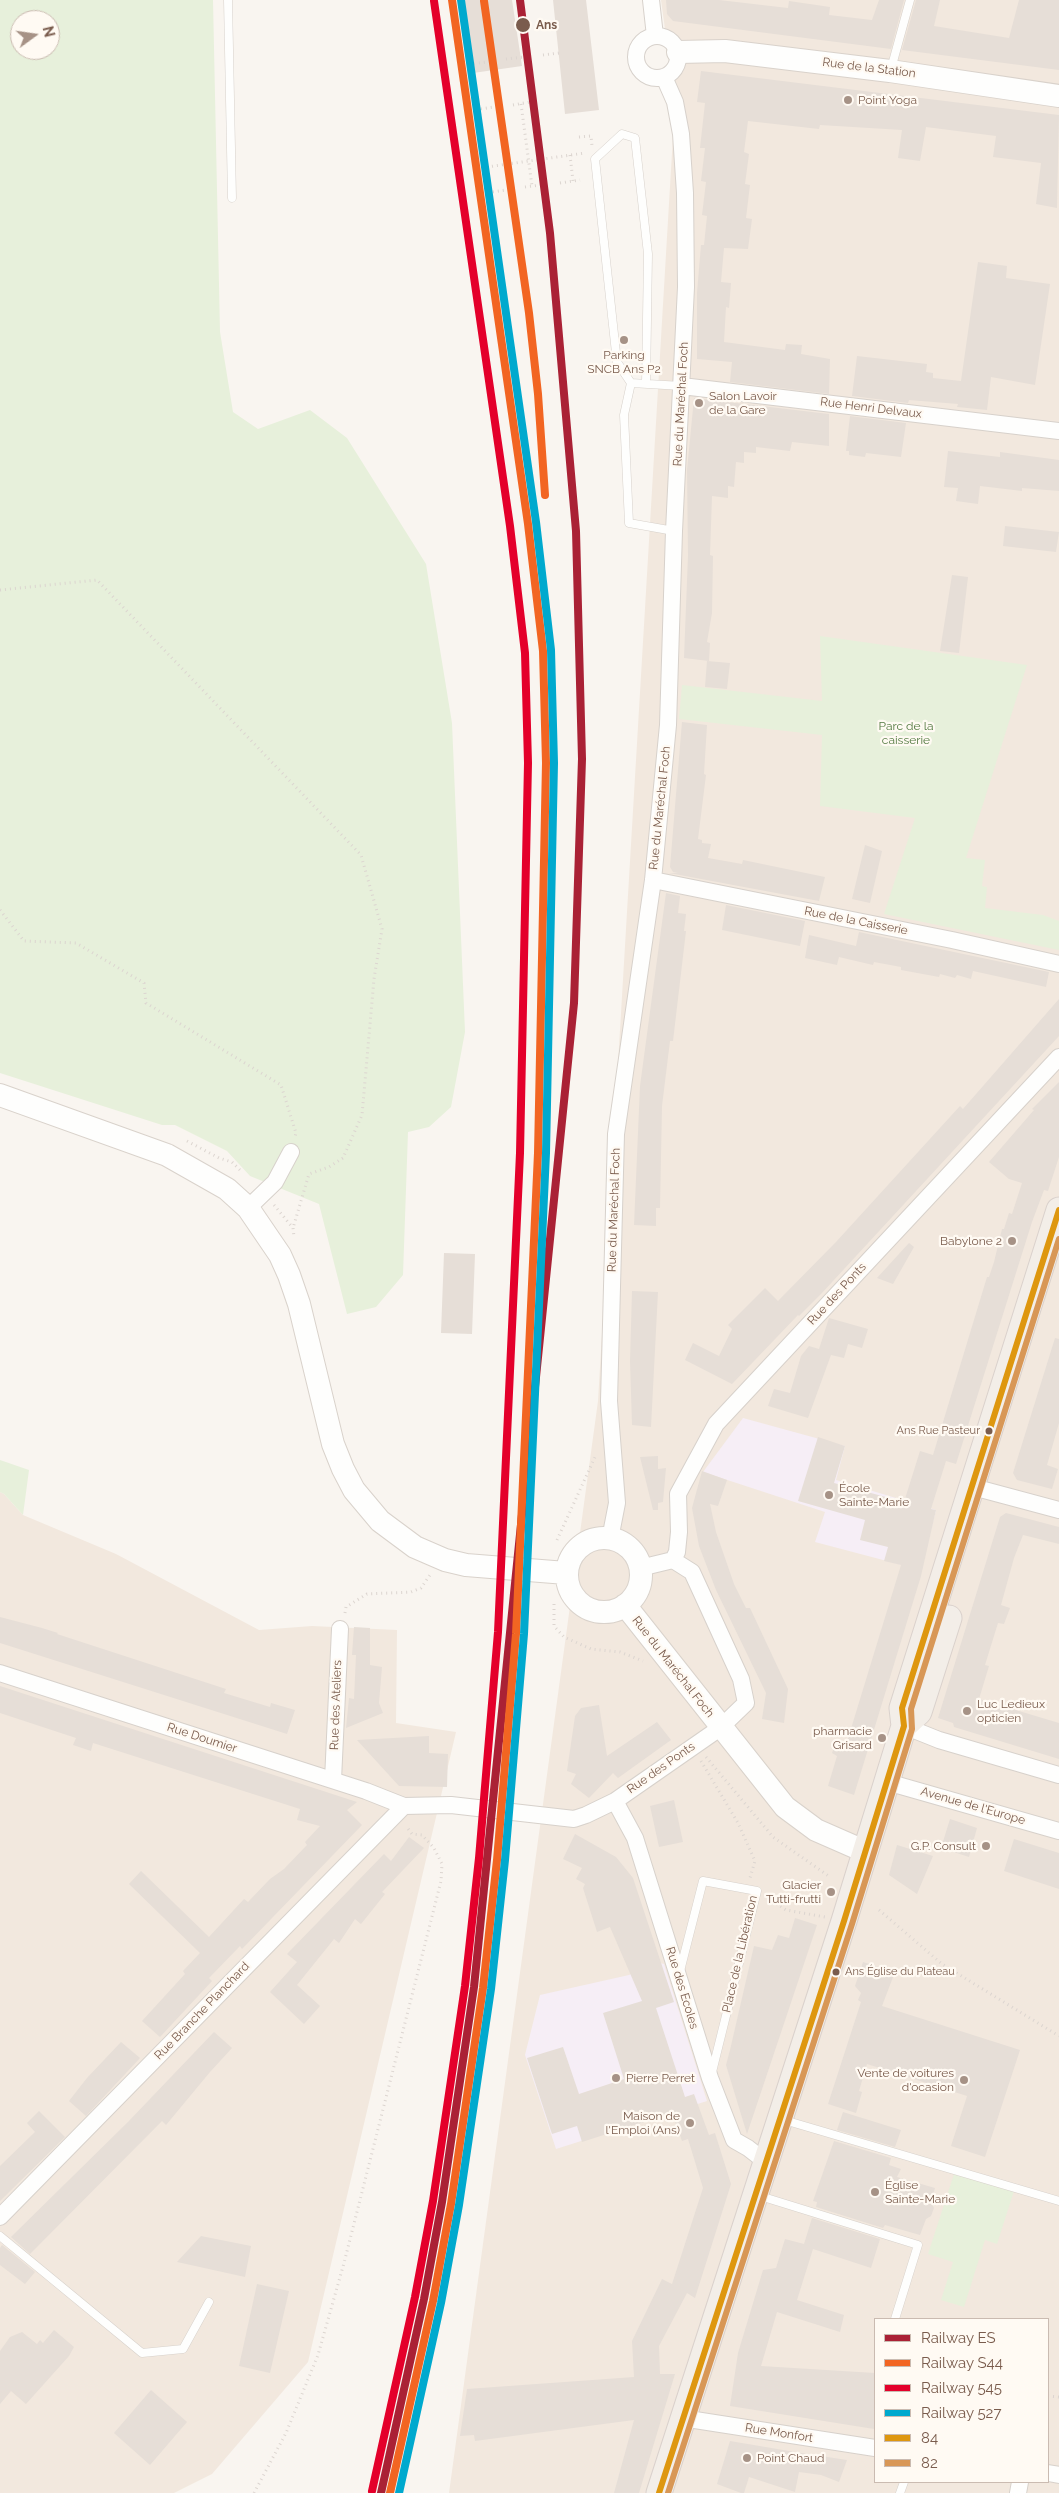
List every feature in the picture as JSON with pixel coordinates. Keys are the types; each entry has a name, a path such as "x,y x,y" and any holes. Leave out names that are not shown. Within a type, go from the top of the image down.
{"main road":[{"path":"659,2493 844,1921 904,1726 920,1712 1059,1210"},
{"path":"981,1489 1059,1262"}],"street":[{"path":"651,0 655,36"},
{"path":"655,36 665,38 673,43 678,52 676,67 664,77 655,78 646,75 639,68 636,60 642,44 655,36"},
{"name":"Rue de la Station","path":"678,52 724,51 890,71 1059,96"},
{"name":"Rue du Maréchal Foch","path":"610,1539 617,1503 609,1401 616,1134 653,880 668,725 674,532 686,287 685,193 681,134 675,102 664,77"},
{"name":"Rue Henri Delvaux","path":"682,386 1059,431"},
{"name":"Rue de la Caisserie","path":"653,880 942,938 1059,964"},
{"name":"Rue des Ponts","path":"404,1806 451,1805 574,1819 586,1816 615,1801 720,1728 746,1703 741,1679 692,1572 673,1560 677,1552 679,1532 678,1494 716,1424 1059,1057"},
{"path":"0,1094 167,1155 221,1184 248,1208 280,1255 300,1304 334,1444 342,1469 354,1490 380,1521 396,1535 432,1555 466,1565 556,1572 580,1546 594,1539 610,1539 622,1543 632,1551 640,1568 673,1560"},
{"path":"248,1208 275,1182 291,1152"},
{"path":"981,1489 1059,1510"},
{"name":"Rue du Maréchal Foch","path":"556,1572 577,1601 590,1610 605,1612 616,1610 625,1605 638,1589 640,1568"},
{"name":"Rue du Maréchal Foch","path":"625,1605 720,1728 785,1807 816,1830 864,1851"},
{"name":"Rue des Ateliers","path":"333,1780 340,1629"},
{"name":"Rue Doumier","path":"0,1673 333,1780 404,1806"},
{"path":"904,1726 939,1740 1059,1776"},
{"name":"Avenue de l'Europe","path":"887,1782 1059,1831"},
{"name":"Rue des Ecoles","path":"615,1801 635,1838 710,2078 734,2140 766,2162"},
{"name":"Rue Branche Planchard","path":"0,2217 404,1806"},
{"name":"Rue Monfort","path":"682,2418 874,2448"}],"lane":[{"path":"228,0 232,198"},
{"path":"890,71 910,0"},
{"path":"646,384 648,254 636,138 622,134 595,159 617,362 630,383 624,415 629,522 674,532"},
{"path":"630,383 682,386"},
{"name":"Place de la Libération","path":"678,1978 703,1881 756,1891 710,2078"},
{"path":"779,2119 1059,2201"},
{"path":"755,2194 918,2245 895,2318"},
{"path":"0,2236 142,2353 184,2349 209,2302"}],"path":[{"path":"543,55 558,53"},
{"path":"506,59 524,57"},
{"path":"459,65 488,62"},
{"path":"513,105 530,102"},
{"path":"521,104 532,186"},
{"path":"466,111 494,107"},
{"path":"479,109 490,192"},
{"path":"487,167 591,152 591,136 579,137"},
{"path":"571,155 573,181"},
{"path":"560,183 580,180"},
{"path":"525,187 541,185"},
{"path":"478,194 506,190"},
{"path":"0,590 97,580 360,855 382,929 374,979 362,1115 343,1158 329,1167 309,1174 293,1228 294,1238"},
{"path":"0,910 24,941 76,943 144,983 146,1003 281,1085 296,1133 291,1152"},
{"path":"557,1540 562,1524 588,1474 596,1450"},
{"path":"340,1629 346,1607 360,1598 367,1594 411,1592 421,1588 433,1570"},
{"path":"554,1604 554,1626 564,1638 591,1649 620,1652 644,1662 649,1667"},
{"path":"695,1745 772,1837 830,1877"},
{"path":"695,1745 704,1769 738,1823 755,1861 748,1888"},
{"path":"254,2493 286,2433 318,2355 440,1881 442,1864 434,1848 422,1835 412,1834 405,1826 404,1806"},
{"path":"756,1891 786,1910 844,1921"},
{"path":"879,1910 942,1964 1059,2036"}],"shaded area":[{"path":"661,0 1059,0 1059,2493 449,2493 598,1401 675,102"},
{"name":"École Sainte-Marie","path":"743,1418 845,1446 836,1480 936,1510 921,1570 815,1542 825,1512 703,1472"},
{"path":"0,1492 23,1515 116,1554 259,1630 312,1626 397,1630 396,1723 456,1732 308,2362 212,2474 174,2493 0,2493"},
{"name":"Pierre Perret","path":"660,1963 664,1964 707,2101 556,2149 525,2055 540,1995 629,1975"}],"green space":[{"path":"0,0 213,0 220,332 233,412 258,429 310,410 347,438 426,564 452,723 465,1032 451,1107 429,1127 408,1132 403,1275 376,1307 347,1314 319,1204 250,1176 227,1151 175,1125 162,1125 0,1073"},
{"name":"Parc de la caisserie","path":"820,636 1027,665 966,858 985,860 982,886 987,887 985,908 1043,915 1059,921 1059,950 884,914 915,818 820,806 822,735 679,719 682,685 822,701"},
{"path":"0,1460 29,1470 23,1515 0,1492"},
{"path":"955,2171 1014,2191 997,2244 985,2240 964,2307 941,2300 953,2262 928,2254"}],"building":[{"path":"463,0 512,0 522,66 473,73"},
{"path":"553,0 586,0 599,110 565,114"},
{"path":"666,0 719,0 788,8 789,1 830,7 829,15 872,20 879,0 904,0 891,49 673,21 667,14"},
{"path":"916,0 940,0 934,26 1009,38 1019,0 1059,0 1059,70 902,50"},
{"path":"701,71 1059,115 1057,208 1036,204 1041,163 993,157 996,136 926,127 920,161 898,158 902,130 820,125 819,129 748,121 744,152 749,154 745,184 750,185 746,218 752,219 748,249 724,248 721,282 731,283 729,308 726,307 724,342 785,350 786,344 802,345 801,354 830,359 829,394 730,382 732,362 697,359 697,293 701,245 704,245 707,216 702,215 706,182 701,181 705,148 700,148 705,103 697,102"},
{"path":"978,262 1007,266 1006,278 1050,284 1035,385 991,377 987,410 957,407 958,404 909,400 908,403 852,396 857,356 927,364 926,372 933,373 933,378 961,381"},
{"path":"694,398 829,414 829,446 792,442 790,451 756,447 756,453 744,452 744,463 736,462 734,487 728,486 728,498 712,496 710,555 713,556 712,613 707,642 710,643 709,661 684,658 688,555 687,470"},
{"path":"850,416 906,423 901,457 866,453 865,457 849,455 849,451 846,451"},
{"path":"948,451 1000,457 1000,452 1059,460 1059,491 1022,488 1022,491 980,486 978,504 956,501 958,488 944,487"},
{"path":"1005,526 1059,532 1056,552 1003,546"},
{"path":"952,575 968,577 959,653 940,651"},
{"path":"707,661 730,663 727,689 705,687"},
{"path":"682,722 707,725 704,774 706,775 698,839 702,840 702,843 711,844 708,858 742,864 743,860 825,877 819,901 669,873 678,873 673,872 670,867"},
{"path":"865,845 882,851 870,903 852,899"},
{"path":"666,893 680,896 678,913 686,914 684,931 686,931 673,1041 670,1041 662,1106 660,1208 656,1208 656,1226 634,1225 640,1086"},
{"path":"726,905 805,921 800,946 722,930"},
{"path":"859,932 1049,972 1046,987 973,971 971,979 957,975 955,978 940,974 939,977 901,970 901,967 874,962 873,965 839,957 837,965 805,958 809,935 856,946"},
{"path":"1059,999 1059,1036 821,1294 798,1315 732,1384 685,1360 693,1343 719,1356 732,1329 728,1325 765,1288 778,1301 836,1242 960,1106 963,1109"},
{"path":"1059,1082 1059,1157 1048,1191 1044,1190 1032,1222 956,1464 946,1461 931,1509 936,1510 921,1576 854,1795 828,1786 837,1756 832,1753 837,1740 846,1745 901,1565 884,1561 888,1547 860,1540 865,1520 798,1501 818,1437 845,1446 834,1483 904,1502 920,1451 933,1455 987,1277 989,1277 994,1262 1002,1229 1004,1229 1009,1213 1012,1214 1022,1183 1009,1179 989,1162 1034,1110 1032,1109"},
{"path":"909,1243 914,1247 893,1284 877,1278"},
{"path":"444,1253 475,1254 472,1334 441,1333"},
{"path":"632,1291 658,1292 651,1427 632,1425 630,1361"},
{"path":"829,1318 868,1329 862,1348 848,1344 844,1358 831,1355 808,1418 768,1406 774,1389 790,1393 801,1356 809,1346 819,1349"},
{"path":"1055,1338 1059,1339 1059,1423 1047,1465 1058,1469 1052,1489 1017,1480 1013,1473"},
{"path":"658,1456 658,1469 666,1468 663,1502 658,1503 658,1510 653,1510 640,1457"},
{"path":"702,1471 727,1480 718,1506 710,1504 716,1532 734,1584 746,1608 750,1608 788,1689 784,1723 762,1719 766,1693 716,1590 699,1546 692,1508"},
{"path":"1006,1513 1059,1527 1059,1544 1023,1535 1014,1558 1001,1605 1010,1608 1004,1624 998,1623 985,1665 989,1666 979,1699 1059,1723 1059,1759 954,1727 953,1723 938,1718 1000,1517"},
{"path":"0,1617 58,1633 226,1689 224,1693 270,1707 271,1703 295,1710 287,1734 0,1643"},
{"path":"354,1627 370,1628 370,1665 382,1667 379,1703 383,1713 346,1728 349,1698 354,1699 356,1655 352,1655"},
{"path":"0,1686 357,1802 347,1810 362,1825 242,1949 240,1946 209,1978 212,1981 160,2037 142,2021 185,1974 183,1971 200,1953 129,1884 141,1871 209,1937 244,1899 248,1902 270,1879 284,1869 307,1845 305,1842 320,1826 297,1820 300,1809 93,1743 91,1751 73,1745 76,1738 0,1713"},
{"path":"599,1705 607,1756 657,1722 671,1740 618,1778 613,1773 589,1798 571,1784 576,1774 567,1771 575,1716 581,1708"},
{"path":"429,1736 429,1753 448,1754 447,1787 399,1786 357,1740"},
{"path":"674,1800 683,1842 659,1847 650,1806"},
{"path":"950,1819 977,1828 969,1857 941,1848"},
{"path":"575,1834 616,1857 633,1878 674,2002 656,2008 685,2097 694,2094 709,2135 715,2133 731,2184 695,2298 687,2293 659,2346 660,2374 675,2374 639,2493 614,2493 634,2420 475,2441 474,2435 460,2436 467,2389 634,2377 632,2341 662,2279 672,2284 703,2188 688,2139 682,2141 672,2113 582,2142 577,2126 552,2134 527,2058 563,2047 579,2094 624,2079 603,2013 642,2001 610,1927 597,1932 583,1888 585,1884 576,1879 582,1868 563,1859"},
{"path":"409,1837 424,1848 382,1892 385,1894 361,1924 355,1919 339,1943 334,1939 297,1985 320,2006 304,2024 270,1992 297,1962 287,1954 384,1854 391,1861"},
{"path":"1014,1839 1059,1853 1059,1889 1004,1871"},
{"path":"897,1845 933,1856 917,1894 889,1875"},
{"path":"795,1918 817,1925 747,2134 726,2065 754,1946 772,1950 778,1935 789,1938"},
{"name":"Vente de voitures d'ocasion","path":"863,1962 895,1972 882,2006 1020,2050 985,2157 951,2146 967,2096 867,2064 859,2091 862,2092 856,2113 828,2104 861,2002 858,2000 861,1993 855,1986"},
{"path":"214,2032 232,2048 166,2125 162,2121 30,2254 11,2237 128,2122"},
{"path":"121,2042 140,2058 86,2116 69,2101 87,2078"},
{"path":"39,2111 65,2137 0,2201 0,2166 35,2132 27,2123"},
{"path":"843,2112 901,2130 895,2147 837,2130"},
{"name":"Église Sainte-Marie","path":"834,2141 891,2158 889,2165 901,2169 897,2177 935,2188 931,2203 934,2208 931,2216 926,2219 920,2235 885,2225 883,2228 816,2207 817,2202 813,2201"},
{"path":"812,2218 880,2239 871,2268 813,2249 797,2300 844,2315 840,2332 777,2312 761,2366 874,2373 874,2429 730,2406 738,2353 763,2270 776,2268 785,2239 804,2244"},
{"path":"201,2236 251,2246 245,2277 177,2262"},
{"path":"2,2245 35,2272 25,2284 0,2265 0,2248"},
{"path":"257,2284 289,2291 270,2373 239,2366"},
{"path":"54,2330 74,2347 69,2356 26,2404 11,2391 0,2404 0,2351 10,2337 22,2332 37,2344 40,2340 43,2343"},
{"path":"151,2390 187,2422 150,2465 114,2433"},
{"path":"730,2441 847,2460 839,2482 821,2475 799,2472 795,2492 749,2477 744,2493 741,2493 717,2484"}],"rail line":[{"name":"S44","path":"390,2493 433,2301 451,2204 483,1988 497,1860 516,1634 538,1153 546,763 543,651 528,524 452,0"},
{"name":"527","path":"399,2493 441,2303 459,2205 491,1989 505,1860 524,1634 546,1153 554,763 551,650 536,522 461,0"},
{"name":"ES","path":"381,2493 424,2299 442,2202 474,1987 574,1003 582,759 576,531 550,233 520,0"},
{"name":"545","path":"372,2491 415,2297 433,2201 465,1986 479,1858 498,1632 520,1153 528,763 525,653 510,526 434,1"},
{"name":"S44","path":"484,1 529,313 538,394 545,495"}],"transit line":[{"name":"84","path":"659,2493 844,1921 904,1726 902,1708 1059,1210"},
{"name":"82","path":"668,2493 852,1924 912,1729 911,1709 1059,1239"}],"place":[{"name":"Ans","path":"523,25"},
{"name":"Point Yoga","path":"848,100"},
{"name":"Parking SNCB Ans P2","path":"624,340"},
{"name":"Salon Lavoir de la Gare","path":"699,403"},
{"name":"Babylone 2","path":"1012,1241"},
{"name":"Ans Rue Pasteur","path":"989,1431"},
{"name":"École Sainte-Marie","path":"829,1495"},
{"name":"Luc Ledieux opticien","path":"967,1711"},
{"name":"pharmacie Grisard","path":"882,1738"},
{"name":"G.P. Consult","path":"986,1846"},
{"name":"Glacier Tutti-frutti","path":"831,1892"},
{"name":"Ans Église du Plateau","path":"836,1972"},
{"name":"Pierre Perret","path":"616,2078"},
{"name":"Vente de voitures d'ocasion","path":"964,2080"},
{"name":"Maison de l'Emploi (Ans)","path":"690,2123"},
{"name":"Église Sainte-Marie","path":"875,2192"},
{"name":"Point Chaud","path":"747,2458"}]}
